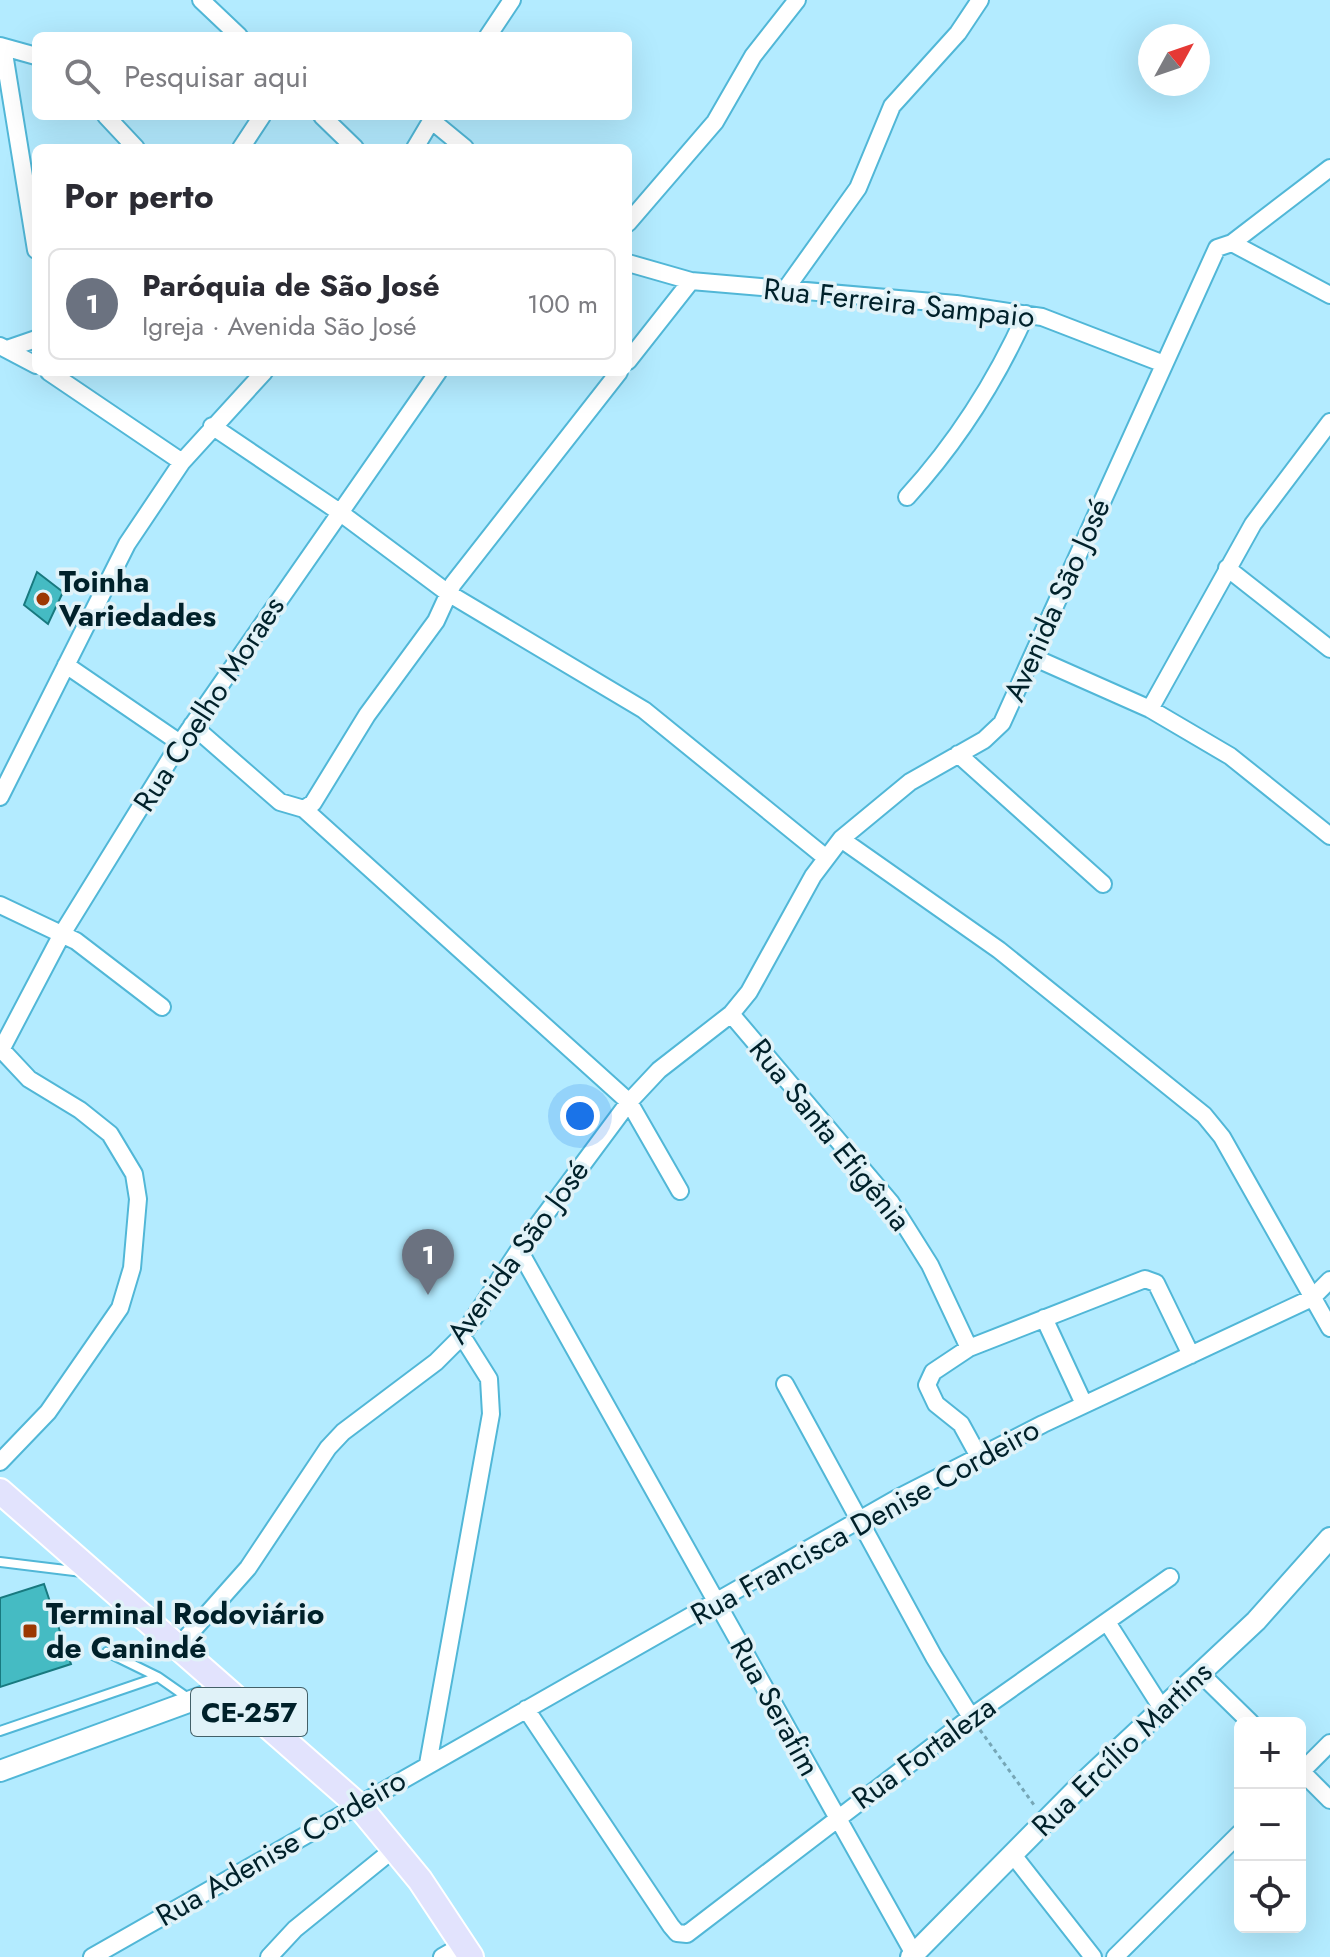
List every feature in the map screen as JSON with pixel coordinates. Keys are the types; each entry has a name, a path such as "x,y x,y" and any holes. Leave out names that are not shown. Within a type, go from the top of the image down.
{"main road":[{"name":"CE-257","path":"0,1491 359,1806 395,1848 459,1953"}],"street":[{"path":"201,0 235,32"},
{"path":"491,32 512,0"},
{"path":"632,218 715,122 753,56 797,0"},
{"path":"785,290 858,188 892,106 958,33 980,0"},
{"path":"32,55 2,46 32,226"},
{"path":"110,120 132,144"},
{"path":"244,144 259,120"},
{"path":"326,120 351,144"},
{"path":"417,144 432,120"},
{"path":"435,120 461,144"},
{"path":"1330,168 1232,243 1330,295"},
{"name":"Avenida São José","path":"177,1648 248,1568 328,1448 343,1432 436,1362 462,1336 519,1250 629,1102 659,1070 731,1014 762,975 825,857 841,839 910,782 984,740 1002,723 1035,658 1090,523 1214,251 1232,243"},
{"name":"Rua Ferreira Sampaio","path":"632,264 691,281 956,304 1026,314 1077,328 1164,364"},
{"path":"632,356 691,281"},
{"path":"907,497 953,444 980,405 1026,314"},
{"path":"4,347 32,340"},
{"path":"4,347 32,363"},
{"path":"55,376 182,462"},
{"path":"0,797 127,544 182,462 260,376"},
{"name":"Rua Coelho Moraes","path":"1,1049 62,934 180,743 338,511 435,376"},
{"path":"304,809 324,791 367,715 436,621 448,593 616,376"},
{"path":"1150,709 1227,568 1271,498 1330,422"},
{"path":"212,426 338,511 448,593 644,710 825,857"},
{"path":"1227,568 1330,649"},
{"path":"1035,658 1150,709 1230,756 1330,836"},
{"path":"66,665 180,743"},
{"path":"192,725 280,802 304,809 629,1102 680,1191"},
{"path":"958,754 1103,884"},
{"path":"841,839 978,934 1057,999 1184,1095 1222,1137 1330,1328"},
{"path":"0,905 62,934 162,1007"},
{"name":"Rua Santa Efigênia","path":"731,1014 891,1203 948,1302 969,1348"},
{"path":"0,1462 61,1395 120,1308 132,1268 138,1199 134,1174 110,1134 80,1110 29,1079 1,1049"},
{"name":"Rua Serafim","path":"519,1250 913,1955"},
{"path":"978,1455 961,1424 936,1404 927,1385 933,1372 969,1348 1136,1281 1150,1279 1156,1283 1191,1355"},
{"name":"Rua Francisca Denise Cordeiro","path":"428,1764 859,1519 978,1455 1312,1298 1330,1280"},
{"path":"1044,1318 1084,1404"},
{"path":"428,1764 491,1414 489,1379 462,1336"},
{"path":"785,1384 971,1717"},
{"name":"Rua Ercílio Martins","path":"913,1955 1298,1577 1330,1538"},
{"name":"Rua Fortaleza","path":"526,1709 671,1926 682,1935 692,1932 837,1817 971,1717 1170,1577"},
{"path":"1107,1622 1163,1710"},
{"path":"1201,1674 1245,1717"},
{"path":"0,1771 224,1689"},
{"path":"1306,1766 1330,1743"},
{"name":"Rua Adenise Cordeiro","path":"92,1957 428,1764"},
{"path":"1306,1778 1330,1800"},
{"path":"1115,1957 1234,1839"},
{"path":"269,1957 295,1929 395,1848"},
{"path":"1013,1855 1093,1957"}],"lane":[{"path":"0,1562 91,1573"},
{"path":"107,1652 158,1677 191,1700"},
{"path":"0,1731 158,1677"}],"path":[{"path":"971,1717 1046,1822"}],"building":[{"name":"Toinha Variedades","path":"37,572 63,592 48,624 24,605"},
{"name":"Terminal Rodoviário de Canindé","path":"44,1584 71,1664 0,1687 0,1598"}],"place":[{"name":"Toinha Variedades","path":"43,599"},
{"name":"Paróquia de São José","path":"428,1295"},
{"name":"Terminal Rodoviário de Canindé","path":"30,1631"}]}
